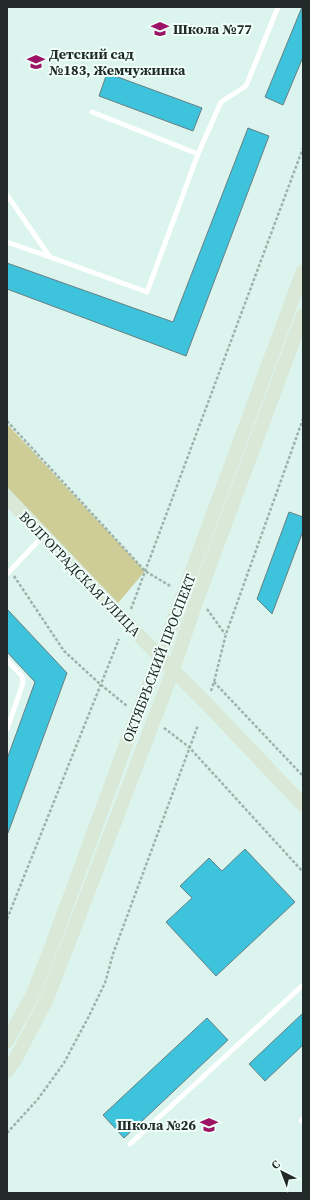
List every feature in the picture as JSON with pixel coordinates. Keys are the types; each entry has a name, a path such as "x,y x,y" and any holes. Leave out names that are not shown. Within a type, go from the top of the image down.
{"main road":[{"name":"ОКТЯБРЬСКИЙ ПРОСПЕКТ","path":"7,1041 36,987 303,271"},
{"name":"ОКТЯБРЬСКИЙ ПРОСПЕКТ","path":"7,1071 16,1058 46,1001 173,670 196,602 303,315"},
{"name":"ВОЛГОГРАДСКАЯ УЛИЦА","path":"7,497 303,805"}],"lane":[{"path":"7,242 147,292 198,154 221,102 246,86 278,7"},
{"path":"92,112 198,154"},
{"path":"7,195 50,257"},
{"path":"9,572 44,535"},
{"path":"7,660 22,676 22,683 7,728"},
{"path":"130,1144 303,985"}],"path":[{"path":"130,612 303,148"},
{"path":"211,691 226,634 303,419"},
{"path":"7,421 145,571 176,589"},
{"path":"9,572 64,651 100,684 131,709"},
{"path":"206,607 226,634"},
{"path":"7,919 119,639"},
{"path":"214,682 303,776"},
{"path":"159,724 189,747 303,872"},
{"path":"7,1133 38,1099 64,1063 105,983 112,954 198,725"}],"shaded area":[{"path":"7,424 145,571 118,603 7,487"}],"building":[{"path":"302,7 303,57 283,105 265,97"},
{"path":"107,73 202,108 193,131 99,96"},
{"path":"248,128 269,136 186,356 7,289 7,263 173,322"},
{"path":"289,512 303,517 303,531 272,614 257,599"},
{"path":"7,609 67,673 8,833 7,759 35,682 7,652"},
{"path":"245,849 295,902 216,976 166,922 192,898 180,886 209,858 222,871"},
{"path":"303,1013 303,1045 265,1081 249,1064"},
{"path":"207,1018 228,1040 124,1138 103,1115"}],"place":[{"name":"Школа №77","path":"160,29"},
{"name":"Детский сад №183, Жемчужинка","path":"36,62"},
{"name":"Школа №26","path":"209,1125"}]}
